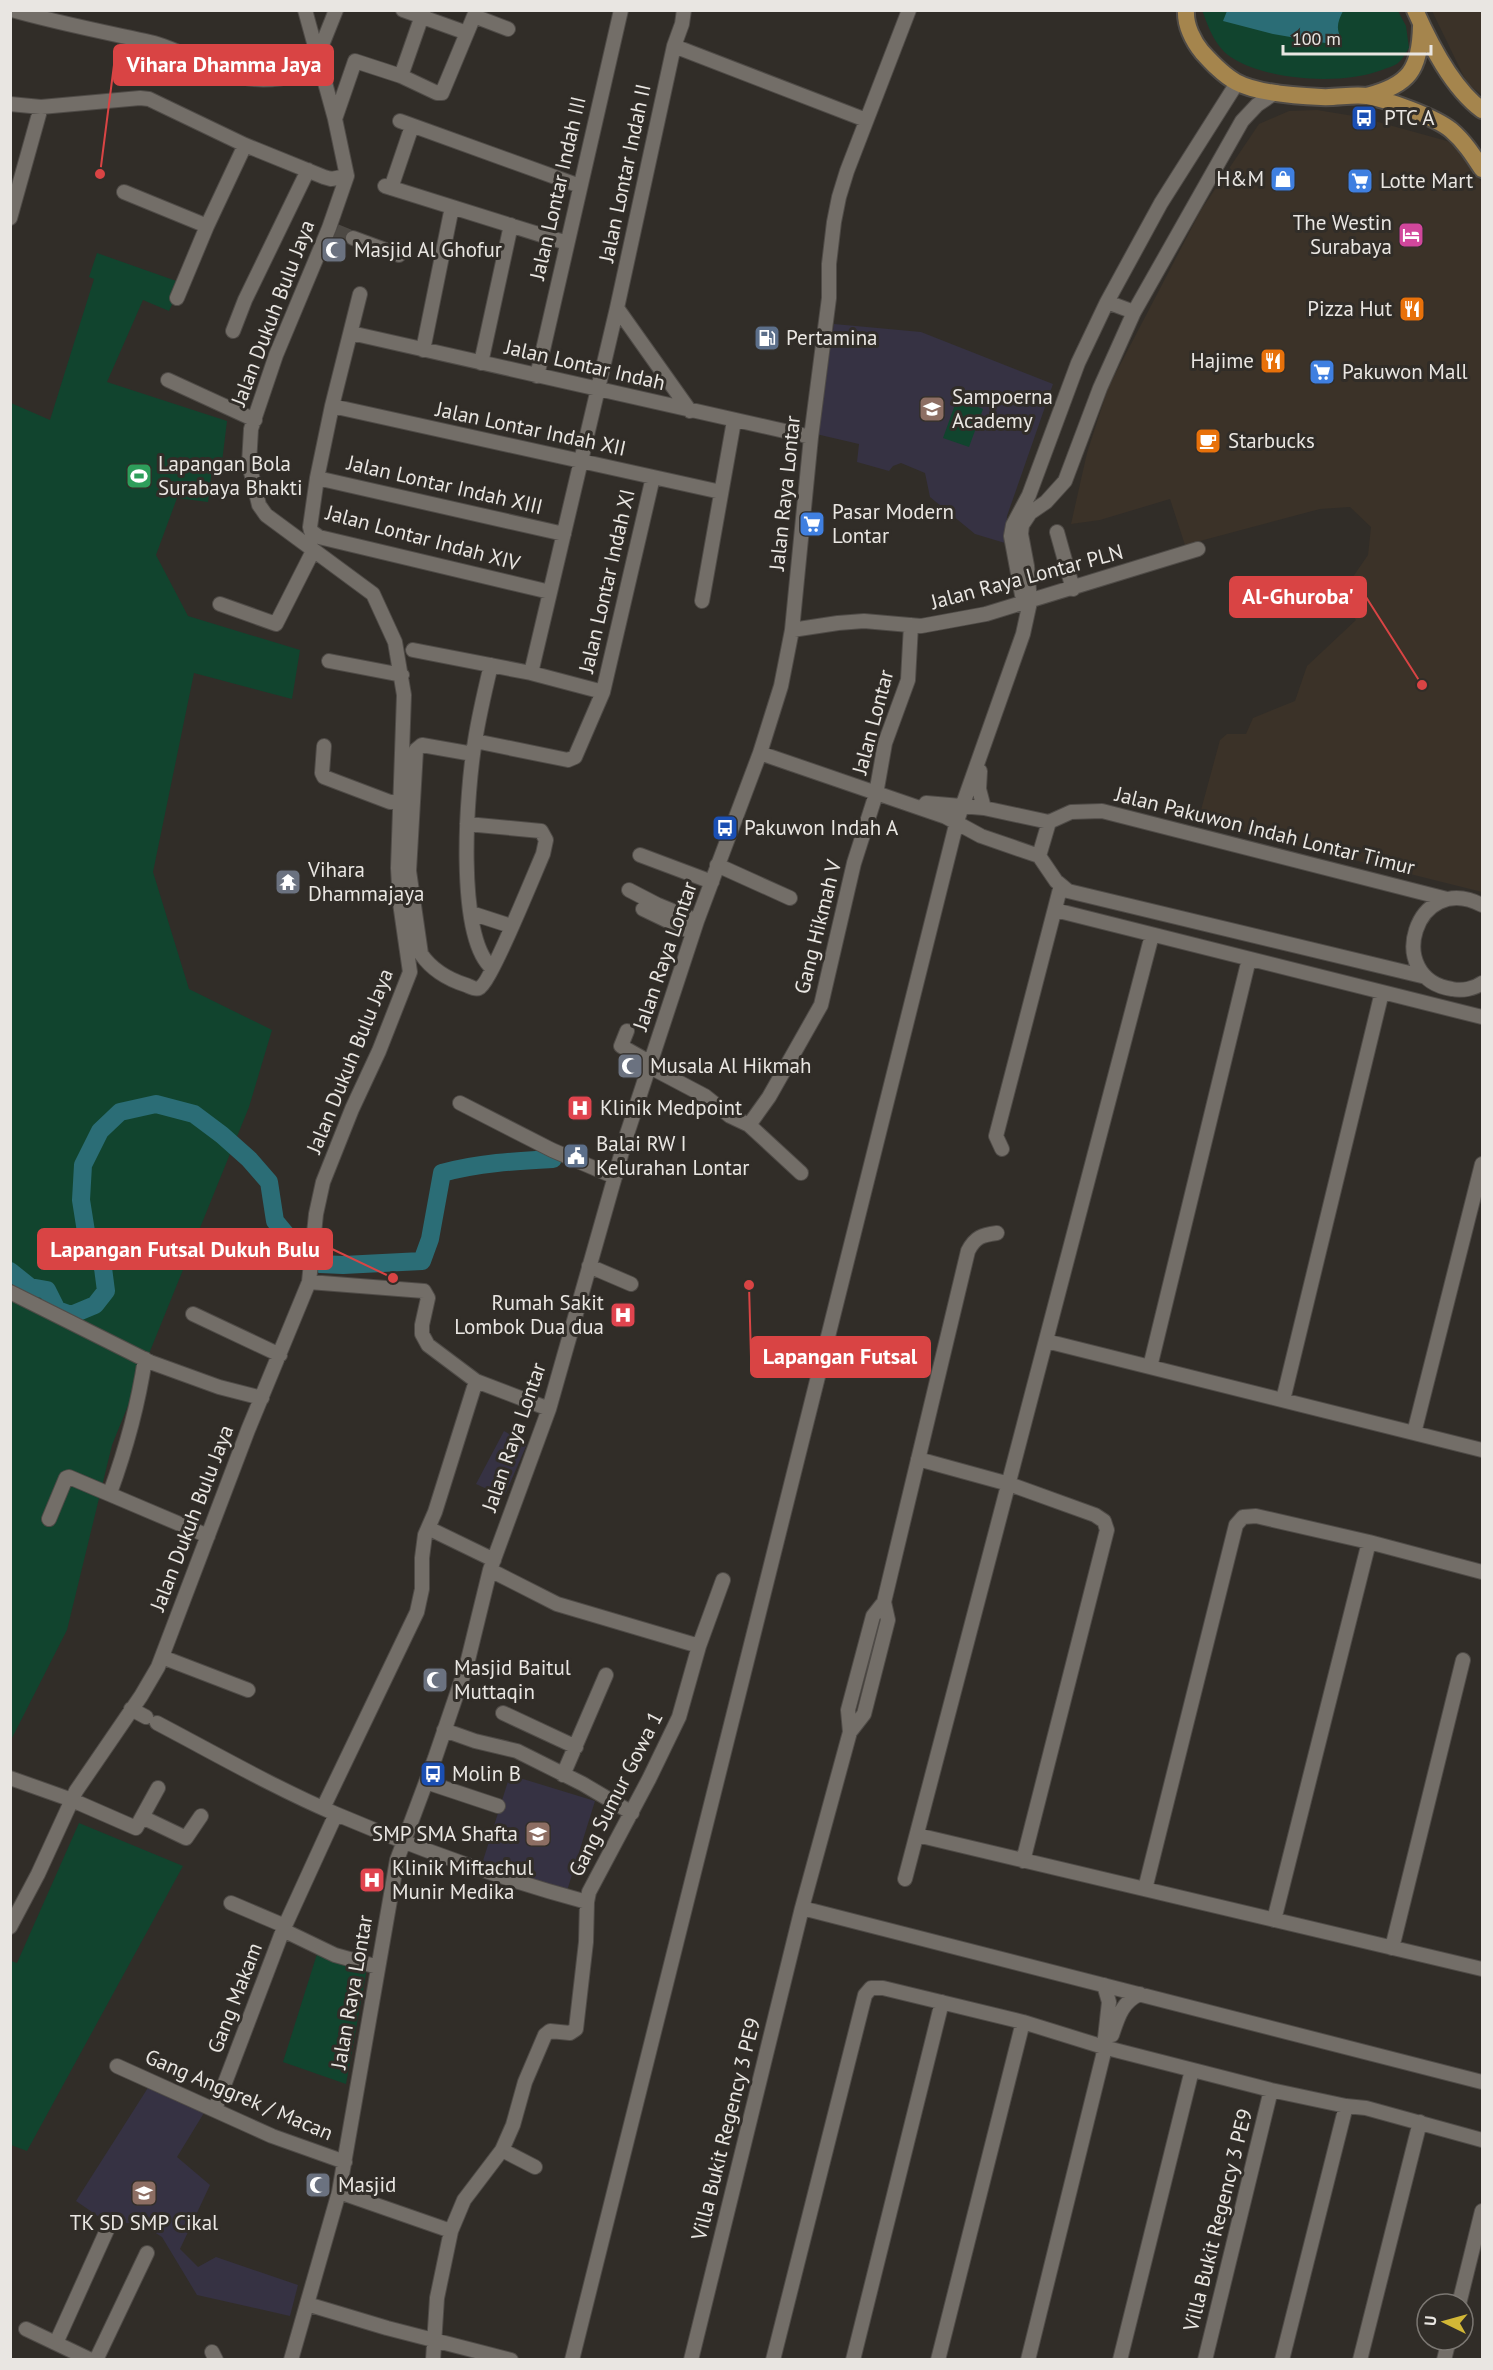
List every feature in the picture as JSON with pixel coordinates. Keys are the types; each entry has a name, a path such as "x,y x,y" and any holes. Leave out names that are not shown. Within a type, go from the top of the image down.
{"main road":[{"path":"1182,12 1199,48 1213,65 1237,83 1276,92 1321,97 1367,96 1391,90 1410,73 1421,51 1418,18"},
{"path":"1418,18 1457,86 1482,110"},
{"path":"1367,96 1440,122 1463,141 1482,169"}],"street":[{"path":"12,10 108,34 151,42 240,77 271,80 294,77 321,69"},
{"path":"10,104 41,107 143,98 245,145 331,179 347,177 335,119 305,10"},
{"path":"318,55 336,10"},
{"path":"403,10 423,14 467,33"},
{"name":"Jalan Lontar Indah III","path":"537,376 621,10"},
{"name":"Jalan Raya Lontar","path":"291,2360 339,2192 393,1876 467,1664 492,1565 549,1408 615,1177 708,881 717,865 762,749 781,686 792,630 811,437 829,298 829,264 834,222 841,188 909,10"},
{"name":"Jalan Lontar Indah II","path":"531,673 617,308 674,46 684,13"},
{"path":"401,76 423,14"},
{"path":"335,119 355,61 401,76 437,93 442,93 474,16 508,29"},
{"path":"674,46 866,120"},
{"path":"1027,605 1014,559 1012,525 1029,495 1078,363 1107,302 1161,203 1237,83"},
{"path":"572,2360 957,821 1023,634 1027,605 1027,566 1021,534 1022,525 1030,513 1046,502 1065,481 1100,388 1134,312 1235,132 1257,105 1276,92"},
{"path":"10,218 41,107"},
{"path":"1214,119 1235,132"},
{"path":"567,243 388,187 406,124 580,186"},
{"path":"177,298 207,226 245,145"},
{"path":"233,331 245,300 308,170"},
{"name":"Jalan Dukuh Bulu Jaya","path":"10,1927 38,1875 72,1800 150,1682 162,1657 309,1282 312,1247 323,1182 410,972 400,903 398,868 404,695 395,642 373,594 266,515 259,505 249,464 251,429 276,355 332,229 347,177"},
{"path":"124,192 207,226"},
{"path":"423,350 452,207"},
{"path":"480,363 511,225"},
{"path":"353,237 399,255"},
{"name":"Jalan Lontar Indah XIV","path":"360,294 332,406 317,478 310,527 319,537 550,592"},
{"path":"1107,302 1134,312"},
{"path":"617,308 690,411"},
{"name":"Jalan Lontar Indah","path":"351,333 811,437"},
{"path":"168,380 255,420"},
{"name":"Jalan Lontar Indah XII","path":"332,406 721,492"},
{"path":"702,601 734,421"},
{"name":"Jalan Lontar Indah XI","path":"413,650 531,673 603,692 653,477"},
{"name":"Jalan Lontar Indah XIII","path":"317,478 564,534"},
{"path":"1057,532 1073,589"},
{"name":"Jalan Raya Lontar PLN","path":"792,630 864,621 933,625 1027,605 1198,549"},
{"path":"220,604 276,624 313,551"},
{"name":"Jalan Lontar","path":"877,790 885,743 908,680 911,625"},
{"path":"329,661 402,675"},
{"path":"491,665 474,748 467,824 466,868 471,913 481,955 492,968"},
{"path":"467,824 541,831 545,836 543,854 511,926 492,968 481,987 476,989 447,979 421,954 410,871 416,750 422,745 474,748 572,759 603,692"},
{"path":"324,747 322,773 324,777 390,802 401,802"},
{"path":"762,749 877,790 957,821 981,836 1039,856 1050,873 1068,891"},
{"path":"980,760 979,789 984,808"},
{"path":"877,790 932,805 984,808 1049,822 1039,856"},
{"name":"Gang Hikmah V","path":"749,1125 769,1096 821,1005 832,967 854,863 877,790"},
{"name":"Jalan Pakuwon Indah Lontar Timur","path":"1049,822 1071,812 1102,811 1447,899 1470,900 1482,905"},
{"path":"640,855 708,881"},
{"path":"717,865 789,898"},
{"path":"1002,1149 996,1136 1060,889 1426,977 1446,988 1468,989 1482,993"},
{"path":"629,890 695,927"},
{"path":"1426,977 1413,953 1414,932 1424,914 1434,905 1447,899"},
{"path":"643,909 695,927"},
{"path":"1054,910 1482,1017"},
{"path":"471,913 511,926"},
{"path":"905,1880 1152,935"},
{"path":"1150,1367 1249,959"},
{"path":"1468,989 1482,982"},
{"path":"1283,1400 1382,992"},
{"path":"627,1030 621,1046 705,1096 730,1116 749,1125 801,1173"},
{"path":"460,1103 552,1150 615,1177"},
{"path":"1414,1433 1482,1164"},
{"name":"Villa Bukit Regency 3 PE9","path":"692,2360 802,1908 850,1732 848,1710 873,1616 884,1602 968,1251 973,1240 983,1235 997,1233"},
{"path":"589,1266 631,1284"},
{"path":"309,1282 410,1289 426,1293 428,1298 422,1325 425,1341 476,1381 549,1408"},
{"path":"10,1292 144,1359 219,1387 262,1398"},
{"path":"193,1314 280,1355"},
{"path":"1046,1341 1482,1450"},
{"path":"110,1493 132,1430 144,1359"},
{"path":"231,1903 284,1928 329,1811 417,1612 422,1590 422,1546 476,1381"},
{"path":"918,1459 1009,1484 1095,1515 1104,1521 1107,1530 1023,1861"},
{"path":"49,1519 68,1477 208,1536"},
{"path":"1145,1889 1236,1525 1243,1517 1256,1516 1369,1542 1482,1572"},
{"path":"428,1528 557,1604 699,1646"},
{"path":"1274,1920 1369,1542"},
{"name":"Gang Sumur Gowa 1","path":"433,2360 437,2298 451,2231 464,2200 502,2150 513,2125 525,2082 545,2035 550,2031 573,2032 578,2025 586,1942 587,1902 594,1883 632,1813 679,1717 699,1646 723,1580"},
{"path":"162,1657 248,1690"},
{"path":"1392,1948 1463,1660"},
{"path":"563,1775 606,1675"},
{"path":"131,1709 329,1811 404,1842 538,1889 587,1902"},
{"path":"503,1713 576,1747"},
{"path":"444,1730 475,1741 517,1751 632,1813"},
{"path":"10,1778 72,1800 134,1828 137,1827 158,1788"},
{"path":"426,1782 498,1806"},
{"path":"142,1817 186,1838 201,1816"},
{"path":"917,1835 1482,1969"},
{"path":"802,1908 1482,2082"},
{"name":"Gang Makam","path":"215,2109 284,1928 327,1952 378,1967"},
{"path":"1028,2360 1104,2050 1109,2002 1104,1984"},
{"name":"Villa Bukit Regency 3 PE9","path":"773,2360 865,1995 871,1988 883,1988 1023,2022 1104,2050 1271,2090 1366,2108 1482,2140"},
{"path":"1104,2050 1125,2003 1140,1994"},
{"path":"853,2360 942,2002"},
{"path":"938,2360 1023,2022"},
{"name":"Gang Anggrek / Macan","path":"117,2066 272,2136 345,2162"},
{"path":"1120,2360 1192,2070"},
{"name":"Villa Bukit Regency 3 PE9","path":"1205,2360 1271,2090"},
{"path":"1282,2360 1346,2106"},
{"path":"1360,2360 1420,2122"},
{"path":"502,2150 535,2167"},
{"path":"339,2192 451,2231"},
{"path":"1462,2292 1482,2211"},
{"path":"56,2343 107,2230"},
{"path":"96,2360 147,2253"},
{"path":"307,2304 511,2360"},
{"path":"26,2329 92,2360"}],"shaded area":[{"path":"1432,11 1482,11 1482,95 1467,83"},
{"path":"1317,110 1360,117 1447,141 1459,149 1482,183 1482,892 1198,821 1220,740 1227,734 1246,734 1253,718 1295,701 1307,666 1356,620 1339,597 1368,555 1371,527 1350,507 1320,509 1185,545 1170,499 1100,520 1071,524 1087,453 1108,388 1201,210 1259,124 1289,111"},
{"name":"Sampoerna Academy","path":"834,324 921,332 1053,384 1007,516 1005,543 975,534 930,497 925,473 901,463 893,466 889,471 857,462 859,444 816,434"},
{"path":"504,1431 527,1444 504,1497 476,1484"},
{"name":"SMP SMA Shafta","path":"510,1775 595,1801 566,1894 481,1867"},
{"name":"TK SD SMP Cikal","path":"151,2083 207,2108 177,2157 210,2185 180,2249 198,2267 216,2257 298,2285 290,2316 197,2295 162,2237 140,2223 108,2223 76,2201"}],"green space":[{"path":"1202,10 1398,11 1406,26 1409,48 1397,64 1366,75 1327,79 1287,76 1249,66 1228,55 1214,38"},
{"path":"97,253 182,283 169,311 143,300 107,382 227,421 222,462 213,461 208,502 177,498 156,555 188,616 300,650 292,699 194,673 153,872 189,989 272,1030 249,1107 112,1445 67,1630 11,1740 11,403 50,420 94,279 89,277"},
{"path":"957,399 983,409 969,447 943,438"},
{"path":"79,1823 183,1866 27,2151 11,2145 11,1961 17,1963"},
{"path":"317,1954 367,1968 346,2084 283,2062"}],"water":[{"path":"1227,11 1343,11 1338,25 1338,32 1342,39 1337,45 1273,34 1223,21"}],"waterway":[{"path":"10,1271 30,1287 47,1290 57,1310 71,1315 95,1305 106,1291 103,1268 87,1238 81,1200 83,1165 100,1131 120,1112 156,1104 194,1114 249,1159 269,1182 275,1221 294,1244 320,1264 422,1261 430,1239 442,1173 483,1165 553,1159"}],"tunnel":[{"path":"336,231 353,238"}],"place":[{"name":"PTC A","path":"1364,118"},
{"name":"Vihara Dhamma Jaya","path":"100,174"},
{"name":"H&M","path":"1283,179"},
{"name":"Lotte Mart","path":"1360,181"},
{"name":"The Westin Surabaya","path":"1411,235"},
{"name":"Masjid Al Ghofur","path":"334,250"},
{"name":"Pizza Hut","path":"1412,309"},
{"name":"Pertamina","path":"767,338"},
{"name":"Hajime","path":"1273,361"},
{"name":"Pakuwon Mall","path":"1322,372"},
{"name":"Sampoerna Academy","path":"932,409"},
{"name":"Starbucks","path":"1208,441"},
{"name":"Lapangan Bola Surabaya Bhakti","path":"139,476"},
{"name":"Pasar Modern Lontar","path":"812,524"},
{"name":"Al-Ghuroba'","path":"1422,685"},
{"name":"Pakuwon Indah A","path":"725,828"},
{"name":"Vihara Dhammajaya","path":"288,882"},
{"name":"Musala Al Hikmah","path":"630,1066"},
{"name":"Klinik Medpoint","path":"580,1108"},
{"name":"Balai RW I Kelurahan Lontar","path":"576,1156"},
{"name":"Lapangan Futsal Dukuh Bulu","path":"393,1278"},
{"name":"Lapangan Futsal","path":"749,1285"},
{"name":"Rumah Sakit Lombok Dua dua","path":"623,1315"},
{"name":"Masjid Baitul Muttaqin","path":"435,1680"},
{"name":"Molin B","path":"433,1774"},
{"name":"SMP SMA Shafta","path":"538,1834"},
{"name":"Klinik Miftachul Munir Medika","path":"372,1880"},
{"name":"Masjid","path":"318,2185"},
{"name":"TK SD SMP Cikal","path":"144,2193"}]}
